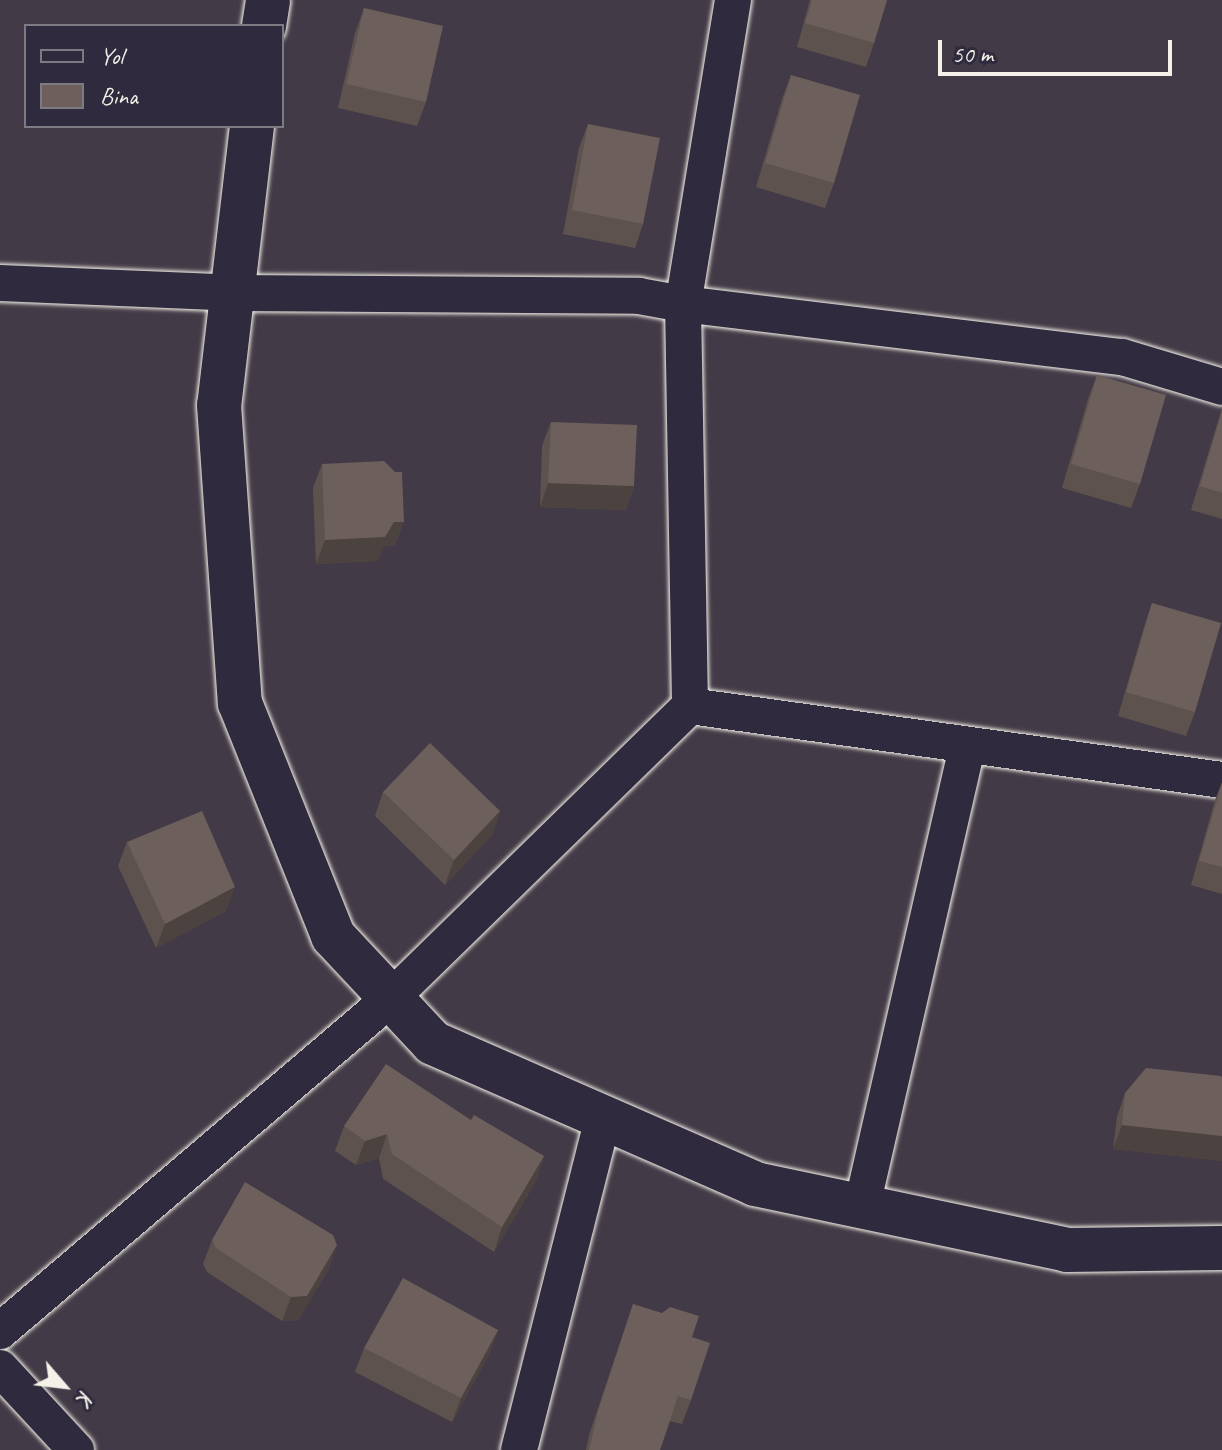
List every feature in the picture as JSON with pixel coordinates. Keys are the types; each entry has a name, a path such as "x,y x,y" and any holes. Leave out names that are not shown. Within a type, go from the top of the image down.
{"street":[{"path":"264,24 268,0"},
{"path":"0,1331 391,998 690,706 683,304 733,0"},
{"path":"252,128 219,405 240,703 333,936 433,1043 755,1184 1067,1250 1222,1248"},
{"path":"0,283 234,293 639,296 683,304 1122,357 1222,387"},
{"path":"690,706 1222,780"},
{"path":"862,1206 968,745"},
{"path":"519,1450 603,1117"},
{"path":"0,1368 76,1450"}],"building":[{"path":"812,0 887,0 874,43 805,23"},
{"path":"364,8 443,26 426,102 346,84"},
{"path":"791,75 860,95 834,183 765,163"},
{"path":"588,124 660,138 643,224 572,210"},
{"path":"1097,375 1166,395 1140,484 1071,464"},
{"path":"1222,411 1222,493 1200,486"},
{"path":"551,422 637,425 634,486 548,483"},
{"path":"384,461 395,472 402,472 404,522 394,522 385,537 325,540 322,464"},
{"path":"1152,603 1221,623 1195,712 1126,692"},
{"path":"430,743 500,811 454,860 383,792"},
{"path":"1222,783 1222,867 1199,861"},
{"path":"202,811 235,887 165,924 127,842"},
{"path":"386,1064 471,1120 474,1115 544,1156 502,1227 392,1154 387,1134 365,1141 344,1126"},
{"path":"1146,1068 1221,1076 1222,1136 1122,1125 1125,1093"},
{"path":"245,1182 333,1235 337,1245 307,1296 291,1297 216,1248 212,1240"},
{"path":"403,1278 498,1330 461,1398 364,1348"},
{"path":"633,1304 662,1313 670,1307 699,1316 692,1337 710,1343 691,1400 678,1396 660,1450 589,1450 598,1411"}]}
